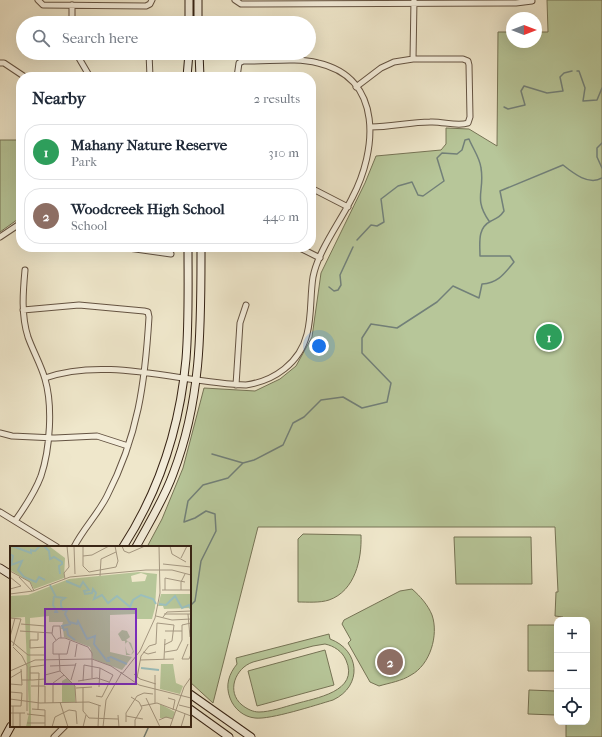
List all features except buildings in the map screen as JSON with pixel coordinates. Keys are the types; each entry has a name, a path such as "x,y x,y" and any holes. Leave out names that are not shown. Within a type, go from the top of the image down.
{"main road":[{"path":"189,0 189,16"},
{"path":"198,0 198,16"},
{"path":"187,72 188,60"},
{"path":"199,60 200,72"},
{"path":"124,546 143,513 161,471 174,428 184,378 188,337 188,252"},
{"path":"137,546 173,475 187,429 197,380 201,330 201,252"},
{"path":"0,568 10,574"},
{"path":"191,695 251,737"},
{"path":"191,710 229,737"},
{"path":"5,737 10,727"}],"street":[{"path":"38,0 43,5 146,6 150,4 152,0"},
{"path":"236,0 241,4 294,2 516,3 532,1"},
{"path":"414,2 414,59"},
{"path":"72,5 72,16"},
{"path":"356,86 389,64 414,59 464,59 468,61 470,118 468,123 457,124 429,122 397,126 371,127"},
{"path":"80,60 87,72"},
{"path":"149,60 150,72"},
{"path":"45,378 69,372 118,370 197,380 236,384 254,384 273,376 294,359 307,333 313,276 320,258 360,183 366,164 371,127 367,107 356,86 339,71 313,62 243,61 239,63 237,72"},
{"path":"0,63 4,63 18,72"},
{"path":"316,191 348,207"},
{"path":"0,237 16,226"},
{"path":"164,252 171,254"},
{"path":"308,252 320,258"},
{"path":"15,521 28,502 40,477 46,454 48,438 49,404 45,378 28,335 23,310 25,270"},
{"path":"23,310 91,305 148,312 149,338 145,373 139,410 128,446 107,497 75,546"},
{"path":"236,384 240,323 246,305"},
{"path":"0,433 12,436 48,438 98,436 128,446"},
{"path":"0,512 55,546"},
{"path":"54,737 64,727"}],"green space":[{"path":"547,0 602,0 602,737 566,737 566,725 590,725 590,617 555,616 556,592 558,592 555,527 258,527 213,703 191,683 191,546 148,546 162,519 183,468 204,388 255,391 280,379 296,366 312,337 321,273 365,183 376,156 441,150 446,144 446,128 469,129 497,146 498,32 506,32 506,48 542,48 542,32 548,32"},
{"path":"0,140 16,140 16,221 0,232"},
{"path":"303,534 361,535 360,554 355,573 351,582 338,596 325,601 298,602 298,539"},
{"path":"454,537 531,537 532,584 456,584"},
{"path":"412,589 424,601 432,615 434,631 431,649 423,664 411,675 404,679 379,686 370,682 348,643 351,640 342,624 344,620 400,591"},
{"path":"528,625 554,625 554,671 528,671"},
{"path":"329,634 330,639 340,644 352,659 354,668 353,677 343,694 333,700 282,715 255,718 240,712 234,706 230,698 228,684 230,676 237,664 236,658","holes":["328,645 337,649 342,654 346,660 349,671 347,680 333,692 324,696 263,712 250,710 237,700 234,694 235,681 241,669 247,665 253,662 313,646"]},
{"path":"325,650 334,685 257,706 248,671"},
{"path":"529,690 554,691 554,715 528,714"}],"waterway":[{"path":"504,107 508,109 525,105 521,91 524,86 547,93 563,91 560,77 564,73 572,71"},
{"path":"577,71 579,71 585,88 583,101 597,100 602,88"},
{"path":"357,240 371,225 377,226 384,222 381,199 398,186 412,182 418,195 423,196 444,181 437,158 442,153 457,154 462,150 465,140 469,139 480,164 482,176 480,200 484,213 489,221"},
{"path":"602,143 597,148 597,157 602,168"},
{"path":"191,605 195,601 201,561 216,531 215,514 206,511 195,518 184,522 188,501 203,485 228,478 243,463 254,460 283,445 293,423 304,417 321,400 343,397 362,408 387,402 391,383 362,353 362,338 371,324 397,328 437,302 453,286 479,298 482,284 497,280 504,274 514,262 510,256 480,256 480,236 483,228 500,216 504,211 500,191 563,165 581,178 587,180 597,180 602,178"},
{"path":"329,287 334,291 338,290 341,285 340,275 353,247"},
{"path":"212,454 243,463"},
{"path":"144,737 149,727"}],"place":[{"name":"Mahany Nature Reserve","path":"549,337"},
{"name":"Woodcreek High School","path":"390,662"}]}
